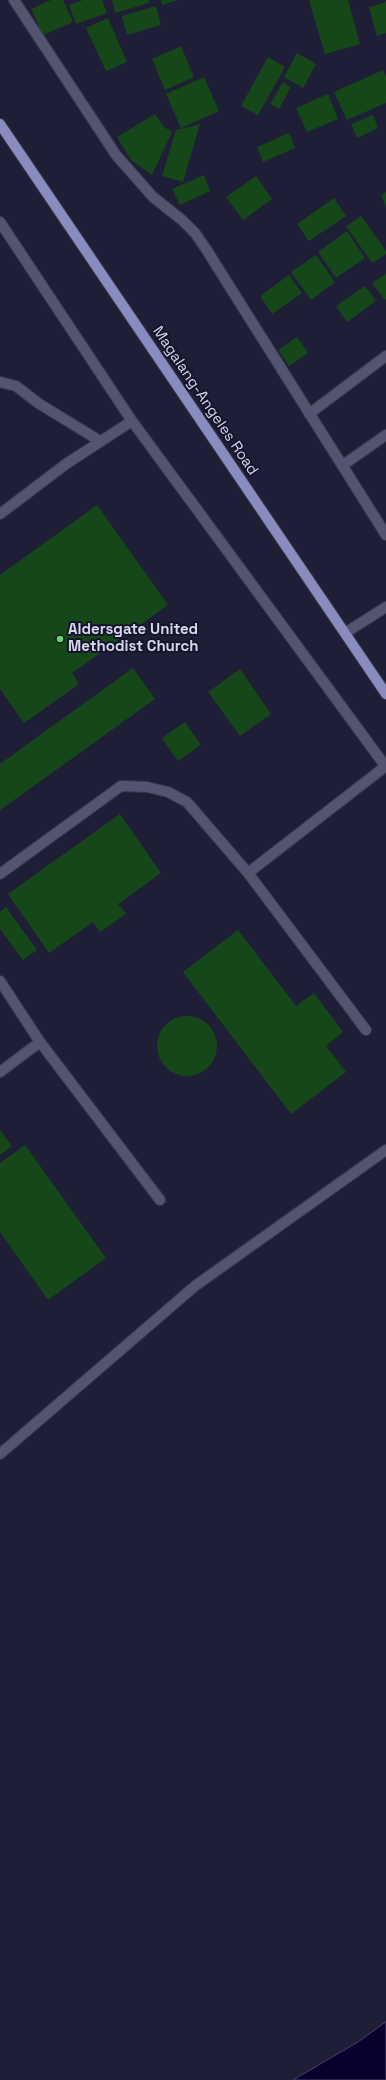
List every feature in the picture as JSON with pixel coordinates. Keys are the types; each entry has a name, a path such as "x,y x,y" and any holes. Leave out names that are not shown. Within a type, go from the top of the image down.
{"main road":[{"name":"Magalang-Angeles Road","path":"0,124 386,694"}],"street":[{"path":"14,0 116,155 153,197 182,220 195,233 386,535"},
{"path":"0,222 132,421 386,766 248,873"},
{"path":"309,414 386,356"},
{"path":"0,382 16,386 38,403 100,441"},
{"path":"0,514 100,441 132,421"},
{"path":"342,465 386,435"},
{"path":"344,633 386,607"},
{"path":"0,874 121,786 147,787 168,792 186,802 248,873 366,1030"},
{"path":"0,981 40,1042 160,1200"},
{"path":"0,1072 40,1042"},
{"path":"0,1454 195,1286 386,1150"}],"shaded area":[{"path":"386,2022 386,2080 293,2080 358,2042"}],"building":[{"path":"51,0 63,0 73,22 43,35 31,9"},
{"path":"83,0 102,0 107,13 76,24 69,5"},
{"path":"112,0 149,0 149,3 115,13"},
{"path":"161,0 178,0 162,5"},
{"path":"309,0 348,0 360,44 325,54"},
{"path":"386,2 386,33 377,36 369,7"},
{"path":"156,6 161,25 127,35 122,16"},
{"path":"108,18 127,62 106,71 86,28"},
{"path":"181,46 194,77 165,90 152,59"},
{"path":"297,53 316,64 303,88 284,77"},
{"path":"268,57 285,67 258,115 241,106"},
{"path":"383,70 386,76 386,103 347,120 334,92"},
{"path":"204,77 219,111 181,128 166,94"},
{"path":"283,82 291,87 279,109 270,104"},
{"path":"328,94 338,119 307,132 296,108"},
{"path":"155,114 164,127 172,132 152,175 131,160 117,137"},
{"path":"373,115 378,128 357,138 351,124"},
{"path":"200,124 183,182 162,176 176,130"},
{"path":"289,133 295,148 263,162 257,147"},
{"path":"204,175 210,191 180,205 172,189"},
{"path":"256,176 272,199 243,220 226,197"},
{"path":"386,192 386,207 381,195"},
{"path":"334,198 346,216 309,241 297,224"},
{"path":"361,216 386,251 386,254 372,263 346,226"},
{"path":"347,231 365,258 336,278 318,252"},
{"path":"316,255 335,282 311,300 291,272"},
{"path":"386,274 386,299 385,300 372,283"},
{"path":"289,275 302,293 272,314 260,296"},
{"path":"365,286 376,301 347,322 336,306"},
{"path":"297,337 308,353 289,366 278,350"},
{"name":"Aldersgate United Methodist Church","path":"97,505 168,605 72,673 79,684 24,723 0,689 0,575"},
{"path":"133,668 155,699 0,810 0,764"},
{"path":"240,669 271,714 240,736 208,692"},
{"path":"185,722 201,745 178,761 162,738"},
{"path":"120,814 161,873 118,904 126,914 100,932 93,922 49,953 8,894"},
{"path":"6,907 37,950 23,960 0,929 0,912"},
{"path":"238,930 296,1006 314,993 343,1032 326,1046 346,1072 291,1114 183,972"},
{"path":"181,1016 193,1016 204,1021 212,1029 217,1040 215,1058 204,1071 193,1076 181,1076 170,1071 162,1063 157,1052 157,1040 162,1029 170,1021"},
{"path":"0,1130 12,1146 0,1155"},
{"path":"25,1145 106,1258 48,1300 0,1232 0,1163"}],"place":[{"name":"Aldersgate United Methodist Church","path":"60,639"}]}
